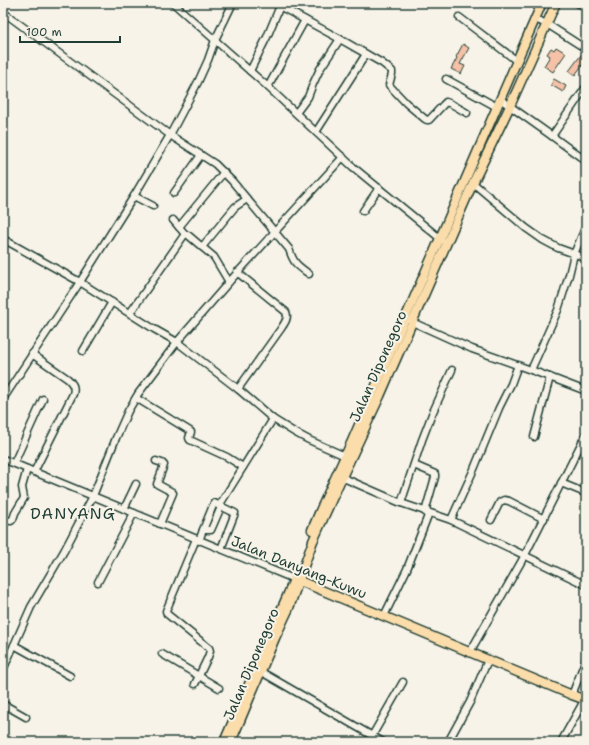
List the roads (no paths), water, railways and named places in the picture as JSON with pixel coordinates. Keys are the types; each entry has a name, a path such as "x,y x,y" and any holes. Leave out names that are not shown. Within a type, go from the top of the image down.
{"main road":[{"name":"Jalan Diponegoro","path":"231,742 259,670 297,580 320,511 380,396 439,238 542,3"},
{"name":"Jalan Diponegoro","path":"339,476 344,456 446,244 556,3"},
{"name":"Jalan Danyang-Kuwu","path":"297,580 572,695 586,699"},
{"name":"Jalan Diponegoro","path":"224,742 259,670"}],"street":[{"path":"173,3 268,87 343,157 446,244"},
{"path":"3,399 80,282 170,135 198,82 215,40 233,3"},
{"path":"274,3 382,63 392,71 389,85 406,103 425,119 429,120 446,102 467,113"},
{"path":"576,3 586,7"},
{"path":"250,71 268,37 280,6"},
{"path":"3,12 170,135 215,164 224,172 290,249 292,259 298,266 309,274"},
{"path":"458,17 517,61"},
{"path":"535,19 547,24 586,50"},
{"path":"268,87 305,20"},
{"path":"296,113 308,97 320,68 340,40"},
{"path":"316,132 366,54"},
{"path":"446,79 497,108"},
{"path":"552,136 586,87"},
{"path":"500,99 586,161"},
{"path":"174,193 200,154"},
{"path":"3,670 31,607 64,551 93,496 116,438 128,411 136,398 177,342 229,282 343,157"},
{"path":"180,227 224,172"},
{"path":"473,183 543,240 586,258"},
{"path":"363,211 379,188"},
{"path":"134,196 153,206"},
{"path":"202,247 235,207 247,199"},
{"path":"173,220 185,234 214,257 229,282"},
{"path":"531,370 558,310 574,254 586,226"},
{"path":"130,313 185,234"},
{"path":"3,239 80,282 177,342 238,389 273,419 308,440 344,456"},
{"path":"238,272 286,312 287,316 286,321 280,330 238,389"},
{"path":"83,351 112,302"},
{"path":"409,320 472,349 586,391"},
{"path":"32,354 68,379 74,386 73,394 34,472"},
{"path":"451,520 474,469 498,408 511,384 518,365"},
{"path":"401,504 432,414 452,370"},
{"path":"534,437 550,377"},
{"path":"136,398 192,432 189,438 190,440 227,457 243,467"},
{"path":"14,463 43,399"},
{"path":"195,684 210,648 167,614 166,611 197,540 203,530 211,530 216,504 243,467 273,419"},
{"path":"470,652 526,555 586,434"},
{"name":"Jalan Danyang-Kuwu","path":"3,459 297,580"},
{"path":"156,461 164,465 157,484 173,494 160,524"},
{"path":"384,616 407,569 427,512 436,477 435,474 414,465"},
{"path":"3,520 11,521 13,519 23,500 24,496 22,487 27,469"},
{"path":"339,476 401,504 451,520 586,585"},
{"path":"124,509 136,484"},
{"path":"561,484 583,492"},
{"path":"491,520 500,502 505,500 510,501 544,519"},
{"path":"216,504 235,513 221,550"},
{"path":"98,582 134,513"},
{"path":"14,645 70,676"},
{"path":"3,651 9,655"},
{"path":"162,654 219,688"},
{"path":"572,695 586,659"},
{"path":"448,742 470,702 488,660"},
{"path":"259,670 383,742"},
{"path":"372,736 403,682"},
{"path":"561,742 586,699"},
{"path":"3,704 26,716"}],"district":[{"name":"DANYANG","path":"73,513"}]}
